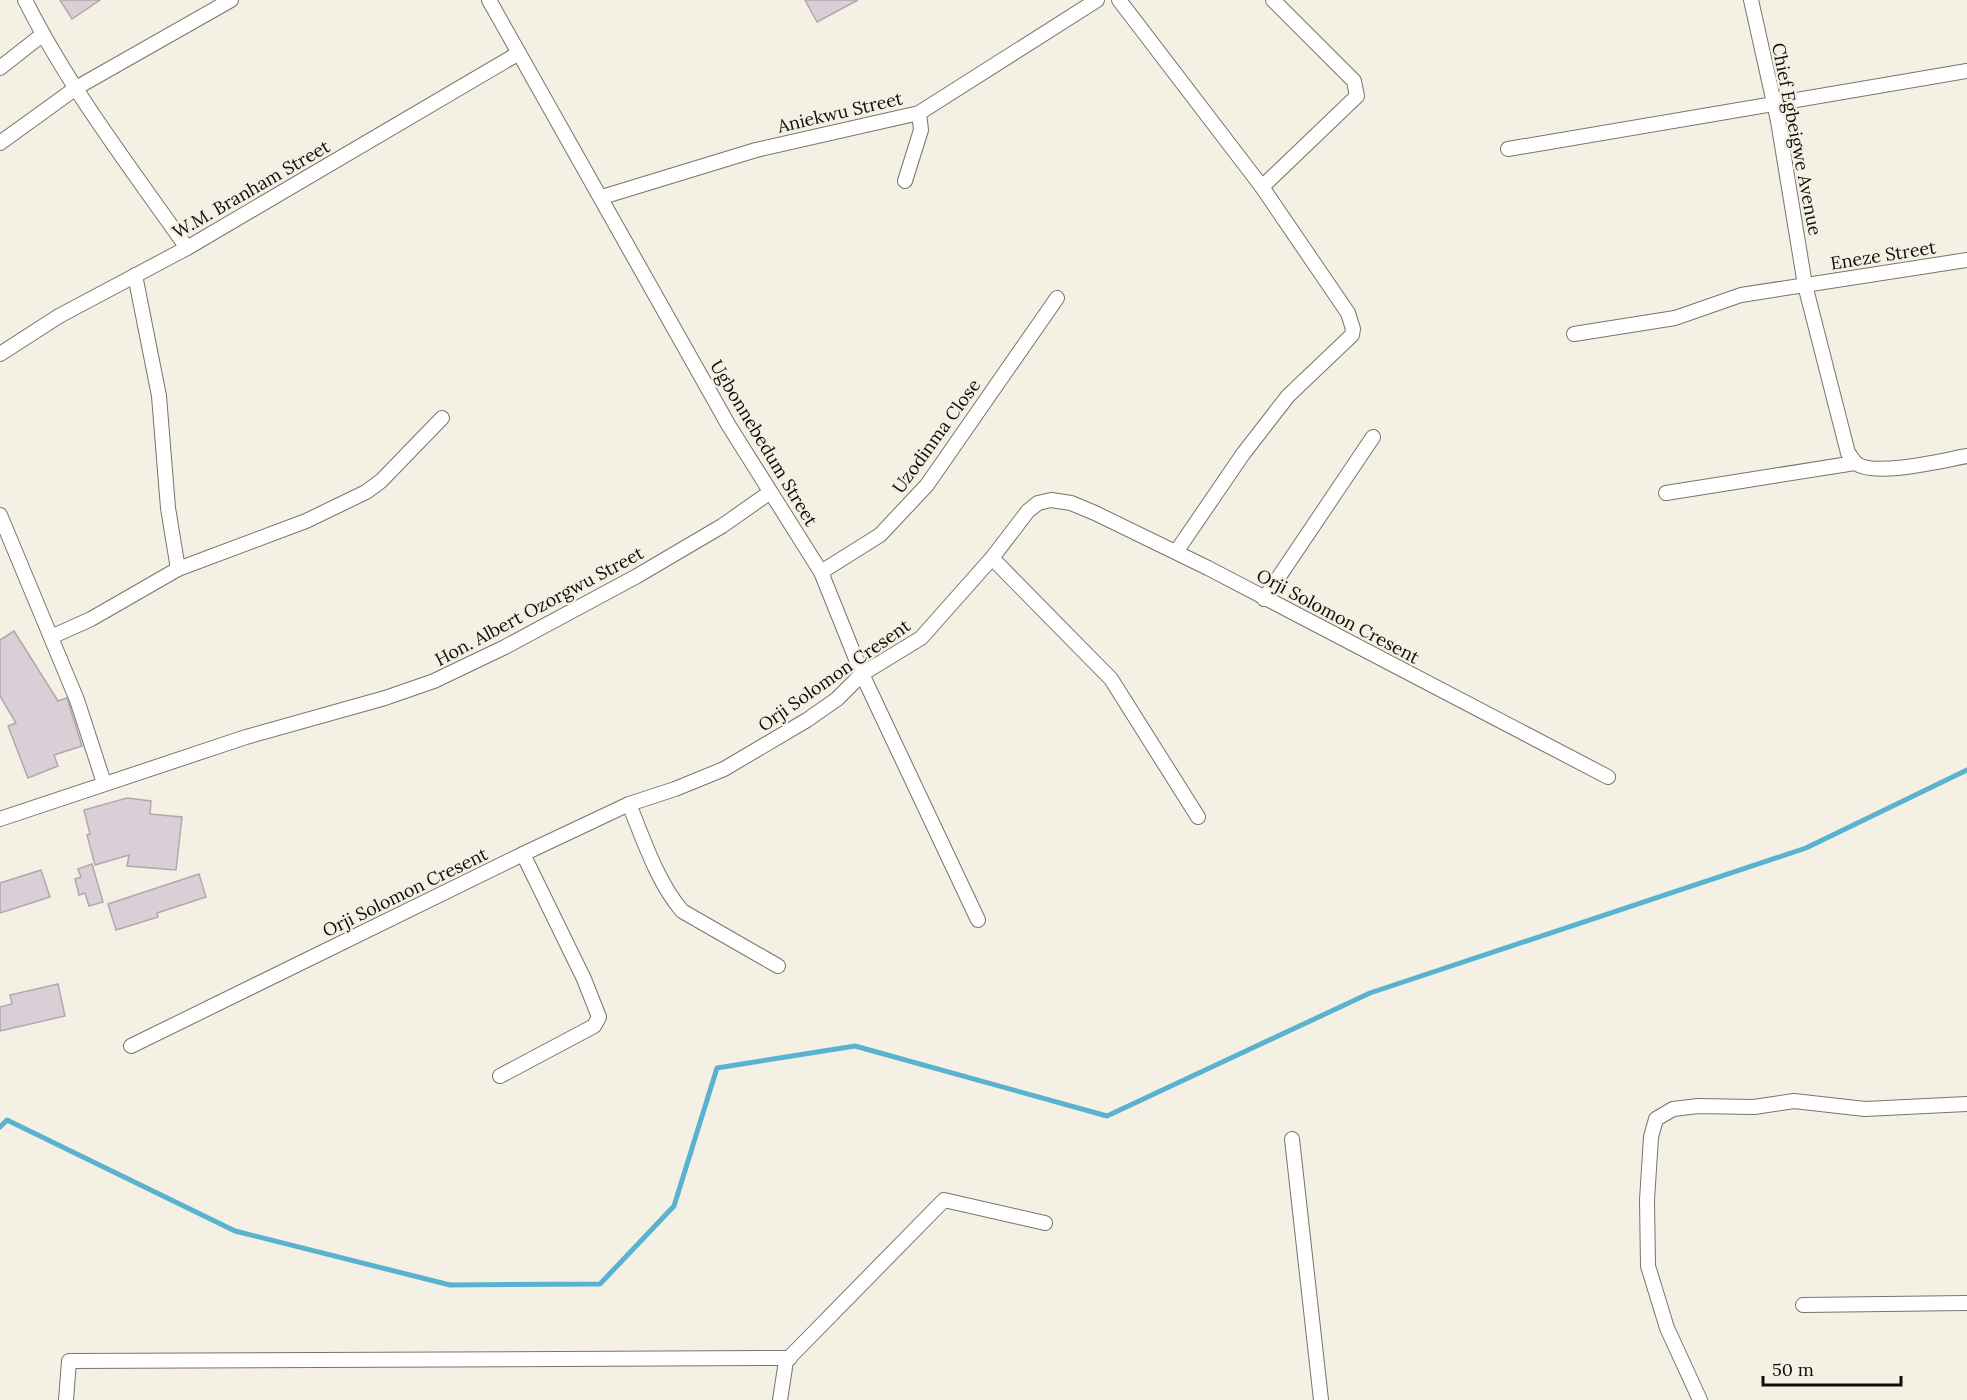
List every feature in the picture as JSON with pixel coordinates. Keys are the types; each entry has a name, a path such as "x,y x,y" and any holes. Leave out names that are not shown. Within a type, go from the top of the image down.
{"street":[{"path":"25,0 42,35 76,88 187,248"},
{"path":"0,143 76,88 231,0"},
{"name":"Ugbonnebedum Street","path":"489,0 769,493 821,572 862,674 978,920"},
{"name":"Aniekwu Street","path":"602,197 756,150 919,113 1097,0"},
{"path":"1119,0 1262,187 1348,313 1353,329 1352,335 1288,396 1243,454 1176,552"},
{"path":"1262,187 1358,96 1354,81 1273,0"},
{"name":"Chief Egbeigwe Avenue","path":"1751,0 1775,104 1805,285 1841,432 1855,463"},
{"path":"0,68 42,35"},
{"name":"W.M. Branham Street","path":"0,354 69,310 187,248 519,53"},
{"path":"1508,149 1967,71"},
{"path":"905,181 921,130 919,113"},
{"name":"Eneze Street","path":"1575,334 1675,318 1741,295 1967,260"},
{"path":"135,275 159,396 168,508 178,569"},
{"name":"Uzodinma Close","path":"821,572 880,535 927,485 1057,297"},
{"path":"51,637 92,619 178,569 306,521 366,492 381,481 442,418"},
{"path":"1264,599 1373,437"},
{"path":"1666,493 1855,463 1892,469 1967,456"},
{"name":"Hon. Albert Ozorgwu Street","path":"0,819 104,783 434,681 505,647 637,576 722,526 769,493"},
{"name":"Orji Solomon Cresent","path":"131,1046 629,804 675,789 724,769 807,720 837,699 862,674 921,638 992,558 1028,511 1038,503 1051,500 1071,503 1176,552 1608,777"},
{"path":"0,515 77,700 104,783"},
{"path":"992,558 1111,679 1198,817"},
{"path":"629,804 657,871 671,898 682,911 778,966"},
{"path":"501,1077 594,1026 599,1017 576,960 523,854"},
{"path":"1700,1400 1667,1328 1648,1266 1647,1200 1651,1137 1656,1119 1673,1109 1698,1106 1754,1107 1794,1101 1865,1109 1967,1104"},
{"path":"1292,1139 1321,1400"},
{"path":"780,1400 786,1362 944,1200 1045,1223"},
{"path":"1803,1305 1967,1303"},
{"path":"66,1400 69,1360 790,1358"}],"building":[{"path":"60,0 100,0 72,19"},
{"path":"805,0 858,0 817,22"},
{"path":"14,631 58,701 67,698 82,746 54,755 58,766 28,778 8,726 16,723 0,696 0,640"},
{"path":"127,798 151,801 150,814 182,817 176,870 127,866 129,855 95,865 87,835 90,834 84,810"},
{"path":"92,864 103,902 89,906 85,893 79,895 75,879 81,877 78,869"},
{"path":"41,870 50,897 0,913 0,883"},
{"path":"199,874 206,897 157,913 158,917 116,930 108,904"},
{"path":"58,984 65,1016 0,1031 0,1007 12,1004 10,995"}],"waterway":[{"path":"0,1127 7,1120 235,1231 450,1285 600,1284 674,1206 717,1068 855,1046 1107,1116 1370,993 1806,848 1967,770"}]}
